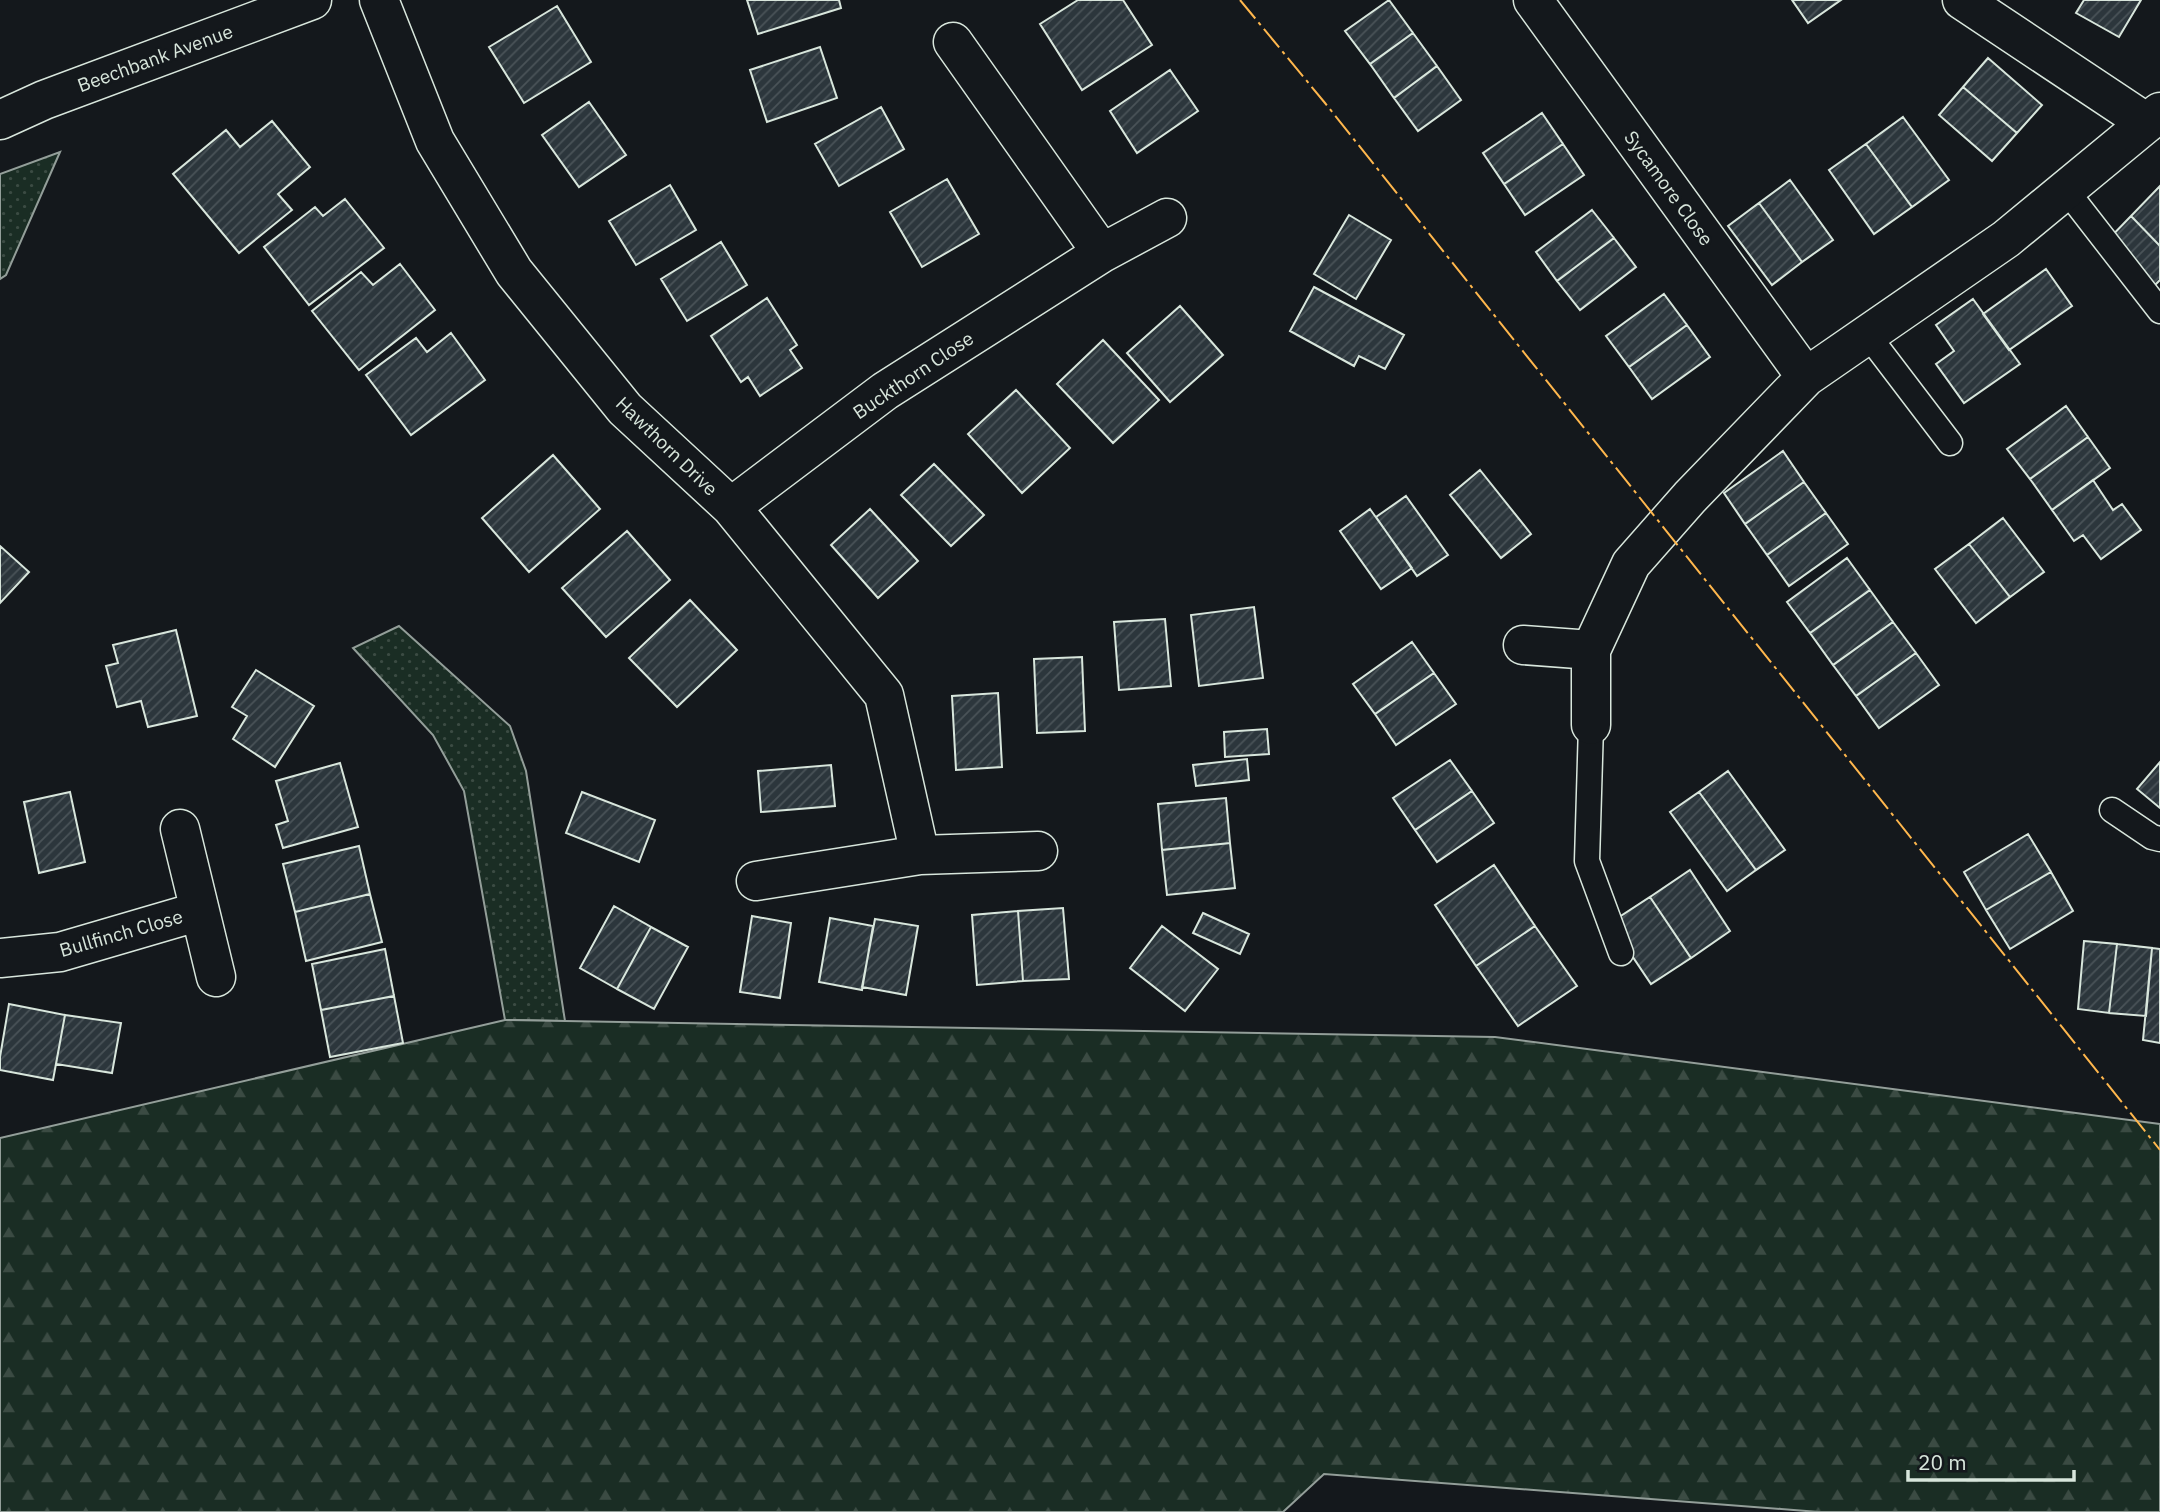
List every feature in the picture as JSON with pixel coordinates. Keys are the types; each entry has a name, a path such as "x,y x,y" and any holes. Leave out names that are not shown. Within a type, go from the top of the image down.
{"street":[{"name":"Beechbank Avenue","path":"0,120 44,100 312,0"},
{"name":"Hawthorn Drive","path":"379,0 435,141 514,272 625,409 731,507 884,695 920,855"},
{"name":"Sycamore Close","path":"1533,0 1806,377"},
{"path":"1591,725 1591,650 1631,564 1690,497 1806,377 2006,239 2154,118 1962,0"},
{"path":"953,42 1102,253"},
{"name":"Buckthorn Close","path":"731,507 884,391 1102,253 1167,218"},
{"path":"1523,645 1591,650"},
{"name":"Bullfinch Close","path":"180,830 216,977"},
{"path":"756,881 920,855 1038,851"},
{"name":"Bullfinch Close","path":"0,958 60,952 200,911"}],"lane":[{"path":"2066,190 2160,311"},
{"path":"1867,334 1950,443"},
{"path":"1591,725 1587,861 1621,953"},
{"path":"2112,810 2152,838 2160,839"}],"green space":[{"path":"60,152 6,275 0,279 0,174"},
{"path":"399,626 510,726 526,771 565,1021 505,1020 464,791 433,735 353,648"},
{"path":"505,1020 1495,1037 2160,1124 2160,1512 1819,1512 1324,1474 1283,1512 0,1512 0,1138"}],"building":[{"path":"747,0 839,0 841,8 758,34"},
{"path":"1078,0 1123,0 1152,45 1082,90 1040,24"},
{"path":"1389,0 1413,33 1370,64 1345,31"},
{"path":"1792,0 1841,0 1808,23"},
{"path":"2084,0 2141,0 2119,37 2076,13"},
{"path":"557,6 591,62 524,103 489,47"},
{"path":"1413,33 1437,66 1394,98 1370,64"},
{"path":"820,47 837,98 767,122 750,70"},
{"path":"1988,58 2042,105 2017,133 1963,87"},
{"path":"1437,66 1461,100 1418,131 1394,98"},
{"path":"1170,70 1198,111 1137,153 1110,111"},
{"path":"1963,87 2017,133 1992,161 1939,115"},
{"path":"589,102 626,155 579,187 542,135"},
{"path":"881,107 904,149 839,186 815,144"},
{"path":"1542,113 1563,144 1504,184 1483,153"},
{"path":"1903,117 1949,180 1912,207 1866,144"},
{"path":"272,121 310,167 278,194 292,210 239,253 173,174 226,130 240,147"},
{"path":"1563,144 1584,175 1525,215 1504,184"},
{"path":"1866,144 1912,207 1874,234 1829,170"},
{"path":"947,179 979,234 922,267 890,212"},
{"path":"1790,180 1833,240 1802,262 1759,203"},
{"path":"670,185 696,230 636,265 609,221"},
{"path":"2160,186 2160,246 2131,216"},
{"path":"345,199 384,248 309,305 264,247 315,207 323,216"},
{"path":"1759,203 1802,262 1772,285 1728,226"},
{"path":"1592,210 1614,238 1557,281 1536,252"},
{"path":"1349,215 1391,240 1356,299 1314,274"},
{"path":"2131,216 2160,246 2160,280 2148,292 2101,247"},
{"path":"1614,238 1636,267 1580,310 1557,281"},
{"path":"721,242 747,285 687,321 661,279"},
{"path":"400,264 435,310 359,370 312,311 361,272 373,285"},
{"path":"2046,269 2072,306 2009,350 1983,314"},
{"path":"1314,287 1404,335 1385,369 1359,356 1354,366 1290,331"},
{"path":"1664,294 1687,325 1629,367 1606,336"},
{"path":"767,298 797,345 790,350 802,368 760,396 748,377 741,382 711,336"},
{"path":"1973,299 2020,364 1964,403 1936,364 1954,351 1936,325"},
{"path":"1180,306 1223,355 1170,402 1127,353"},
{"path":"1687,325 1710,357 1652,399 1629,367"},
{"path":"451,333 485,380 411,435 366,375 416,338 427,352"},
{"path":"1103,340 1159,400 1113,443 1057,384"},
{"path":"1016,390 1070,448 1022,493 968,434"},
{"path":"2066,406 2088,437 2030,479 2007,449"},
{"path":"2088,437 2110,468 2052,510 2030,479"},
{"path":"1783,451 1804,482 1745,524 1724,493"},
{"path":"553,455 600,509 529,572 482,518"},
{"path":"934,464 984,515 951,546 901,495"},
{"path":"1480,470 1531,534 1501,558 1450,495"},
{"path":"2093,480 2113,510 2122,504 2141,530 2101,559 2083,535 2074,541 2052,510"},
{"path":"1804,482 1826,513 1767,555 1745,524"},
{"path":"1406,496 1448,555 1417,576 1376,517"},
{"path":"870,509 918,561 878,598 831,545"},
{"path":"1370,509 1412,568 1381,589 1340,531"},
{"path":"1826,513 1848,544 1789,586 1767,555"},
{"path":"2003,518 2044,572 2010,597 1969,544"},
{"path":"627,531 670,580 606,637 562,588"},
{"path":"1969,544 2010,597 1976,623 1935,569"},
{"path":"0,546 29,572 0,603"},
{"path":"1847,558 1870,590 1810,633 1787,602"},
{"path":"1870,590 1893,622 1833,665 1810,633"},
{"path":"690,600 737,650 677,707 629,658"},
{"path":"1254,607 1263,678 1199,686 1191,615"},
{"path":"1165,619 1171,686 1119,690 1114,622"},
{"path":"1893,622 1916,653 1856,696 1833,665"},
{"path":"176,630 197,716 148,727 141,701 117,707 106,666 118,663 113,645"},
{"path":"1412,642 1434,673 1375,714 1353,684"},
{"path":"1916,653 1939,685 1879,728 1856,696"},
{"path":"1082,657 1085,731 1037,733 1034,659"},
{"path":"256,670 314,706 275,767 233,739 247,716 232,707"},
{"path":"1434,673 1456,704 1396,745 1375,714"},
{"path":"998,693 1002,767 956,770 952,696"},
{"path":"1267,729 1269,754 1225,757 1224,732"},
{"path":"1247,759 1249,780 1196,786 1193,765"},
{"path":"1450,760 1472,791 1415,830 1393,798"},
{"path":"2160,762 2160,808 2137,789"},
{"path":"340,763 358,827 283,848 276,825 288,821 276,781"},
{"path":"831,765 835,806 761,812 758,771"},
{"path":"1728,771 1785,850 1756,870 1699,792"},
{"path":"1472,791 1494,823 1437,862 1415,830"},
{"path":"70,792 85,862 39,873 24,802"},
{"path":"582,792 655,820 639,862 566,833"},
{"path":"1699,792 1756,870 1727,891 1670,812"},
{"path":"1226,798 1230,843 1162,850 1158,804"},
{"path":"2028,834 2051,872 1986,910 1964,872"},
{"path":"1230,843 1235,888 1167,895 1162,850"},
{"path":"359,846 370,894 295,912 283,864"},
{"path":"1494,865 1535,926 1476,966 1435,905"},
{"path":"1690,870 1730,931 1691,958 1650,897"},
{"path":"2051,872 2073,911 2010,949 1986,910"},
{"path":"370,894 382,942 306,961 295,912"},
{"path":"1650,897 1691,958 1651,984 1610,923"},
{"path":"614,906 651,927 617,989 580,968"},
{"path":"1063,908 1069,979 1023,981 1018,911"},
{"path":"1018,911 1023,981 977,985 972,915"},
{"path":"1203,913 1249,934 1240,954 1193,933"},
{"path":"752,916 791,923 780,998 740,992"},
{"path":"830,918 873,926 862,990 819,982"},
{"path":"875,919 918,926 906,995 862,987"},
{"path":"1162,926 1218,969 1185,1011 1130,968"},
{"path":"1535,926 1577,986 1518,1026 1476,966"},
{"path":"651,927 688,947 654,1009 617,989"},
{"path":"2084,941 2117,944 2109,1013 2078,1009"},
{"path":"2117,944 2152,948 2146,1016 2109,1013"},
{"path":"2152,948 2160,949 2160,1043 2143,1040"},
{"path":"385,949 394,996 321,1010 312,964"},
{"path":"394,996 403,1043 330,1057 321,1010"},
{"path":"9,1004 65,1015 53,1080 0,1070"},
{"path":"65,1015 121,1023 112,1073 56,1064"}],"power":[{"path":"1240,0 2160,1150"}]}
